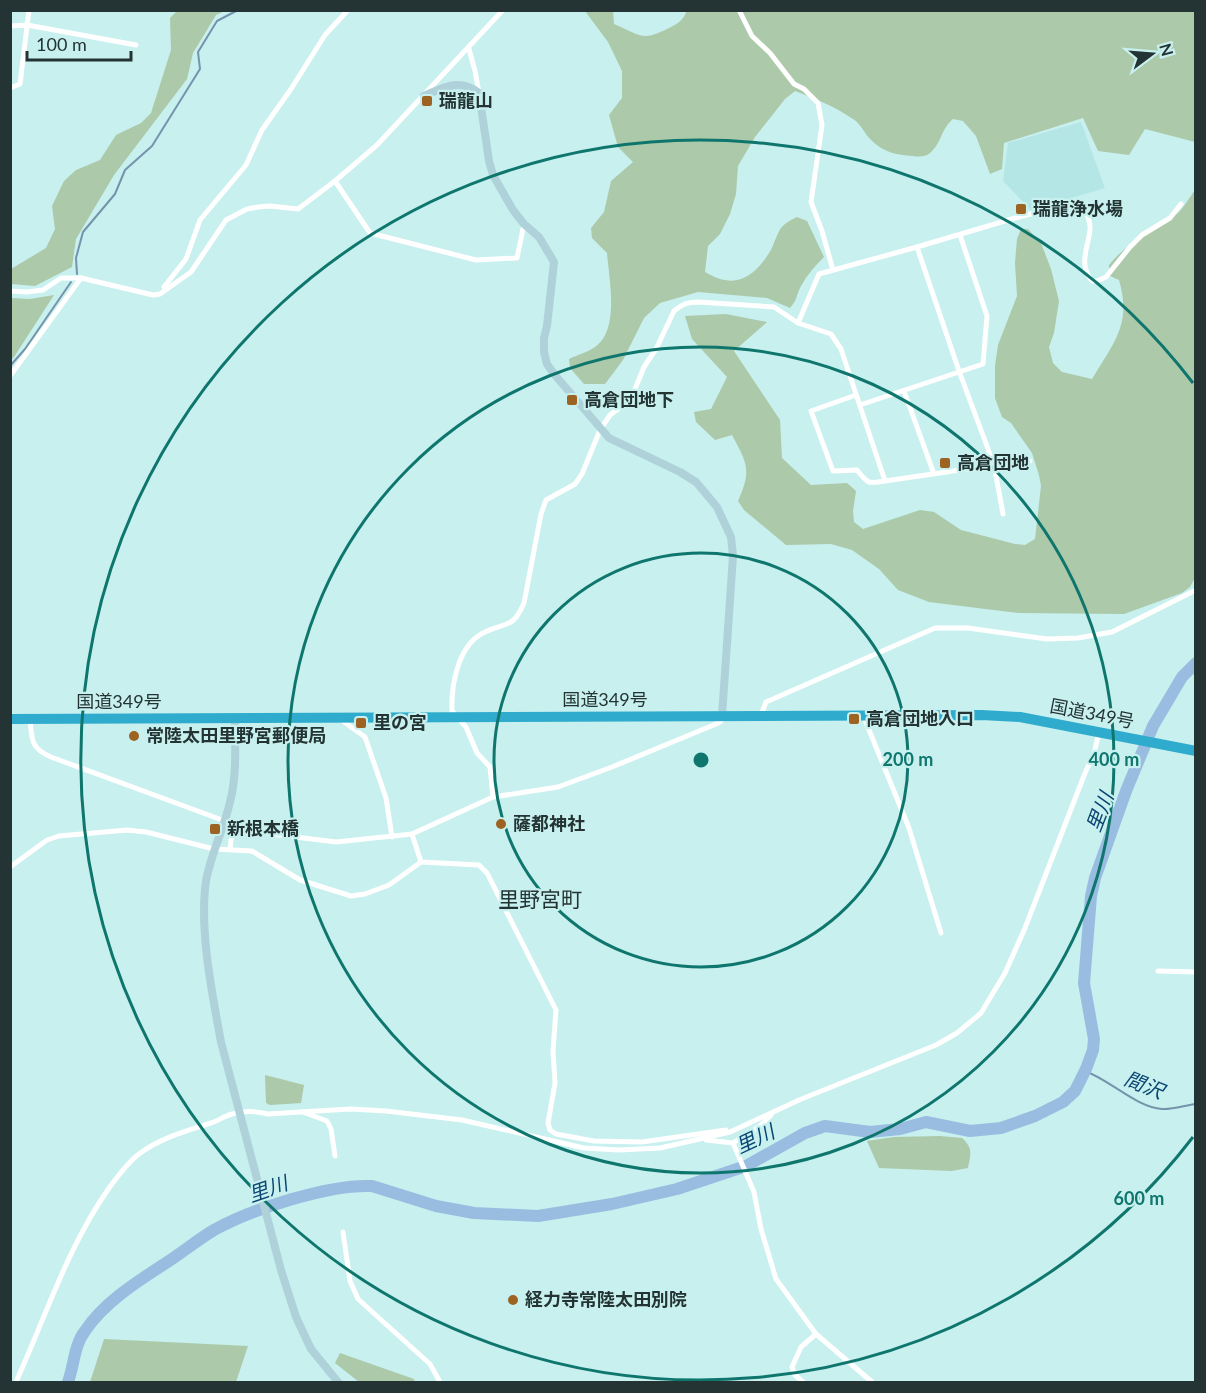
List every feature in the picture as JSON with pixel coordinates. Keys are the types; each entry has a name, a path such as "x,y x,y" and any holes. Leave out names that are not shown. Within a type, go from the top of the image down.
{"highway":[{"name":"国道349号","path":"10,719 1006,716 1194,751"}],"street":[{"path":"10,88 21,84 29,10"},
{"path":"160,294 186,259 200,220 246,165 262,130 325,35 348,10"},
{"path":"10,291 43,290 61,278 81,278 153,295 160,294 191,272 226,220 247,209 258,207 298,209 335,181 377,145 503,10"},
{"path":"739,10 752,36 770,53 794,84 804,89 818,103 822,125 811,202 833,270"},
{"path":"10,26 27,25 136,45"},
{"path":"30,719 34,747 40,752 233,824 271,834 336,842 412,834 493,797 558,787 721,721 733,556 732,537 717,507 696,482 609,438 547,364 544,338 554,262 539,237 513,210 493,175 469,49"},
{"path":"424,96 454,84 465,85 479,93"},
{"path":"335,181 370,233 476,260 517,258 524,224"},
{"path":"798,323 819,274 960,236 1022,216 1075,204 1084,206 1090,230 1084,252 1084,263 1087,275 1092,281 1097,281 1106,277 1142,235 1170,219 1181,204"},
{"path":"860,405 982,364 987,316 960,236"},
{"path":"916,247 994,465 1003,514"},
{"path":"10,376 81,278"},
{"path":"493,797 490,767 477,753 466,727 452,711 452,693 463,653 471,641 480,634 513,623 519,614 524,603 541,514 546,500 575,483 587,463 600,430 610,415 631,399 636,391 644,367 656,349 674,310 688,302 774,307 798,323 831,334 837,340 885,481"},
{"path":"903,391 934,474"},
{"path":"856,395 811,411 833,471 857,470 866,482 872,483 1030,461"},
{"path":"761,715 766,702 935,628 968,628 1047,639 1098,636 1112,632 1196,590"},
{"path":"866,715 865,720 909,828 941,933"},
{"path":"339,718 365,737 386,798 392,837"},
{"path":"235,719 233,790 206,882 204,923 217,1020 281,1270 303,1334 311,1349 338,1383"},
{"path":"16,1383 83,1231 100,1201 125,1168 141,1152 156,1143 189,1129 214,1123 232,1113 259,1111 268,1114 350,1109 429,1115 494,1126 580,1147 618,1150 660,1148 734,1130 936,1045 957,1033 981,1013 1005,973 1103,733"},
{"path":"230,849 233,824"},
{"path":"10,867 47,840 72,834 127,830 146,832 214,849 252,851 300,880 351,896 365,894 389,885 421,862 479,865 488,873 556,1011 553,1051 555,1083 548,1123 550,1130 580,1147"},
{"path":"412,834 421,862"},
{"path":"1158,971 1196,972"},
{"path":"301,1112 327,1121 331,1129 335,1156"},
{"path":"703,1139 733,1145 775,1112"},
{"path":"556,1134 594,1141 642,1143 704,1132 734,1130"},
{"path":"733,1145 754,1192 760,1229 776,1279 816,1334 872,1383"},
{"path":"343,1232 350,1281 358,1299 430,1364 440,1383"},
{"path":"803,1383 795,1375 792,1367 801,1347 816,1334"}],"shaded area":[{"name":"瑞龍浄水場","path":"1081,122 1105,188 1031,210 1003,181 1008,143"}],"green space":[{"path":"687,10 1195,11 1195,142 1145,129 1129,155 1098,151 1083,118 1004,143 1002,169 990,174 976,136 963,121 953,119 937,145 928,154 920,157 901,155 885,150 876,144 858,123 846,114 795,91 785,99 755,137 738,166 736,194 730,214 720,234 708,246 705,272 724,280 733,281 749,275 763,262 781,228 797,217 807,221 824,257 806,278 793,305 790,308 767,298 698,292 660,303 644,318 623,360 605,384 584,384 570,368 569,359 592,349 603,339 608,329 611,303 607,253 592,238 591,228 604,212 611,181 633,162 618,147 609,115 622,98 622,71 608,42 585,11 613,11 614,24 642,36 648,36 676,24"},
{"path":"177,11 225,11 216,15 193,53 187,79 114,175 76,239 72,267 35,286 11,284 11,269 46,248 55,229 52,206 64,181 76,170 100,160 116,135 141,123 151,113 171,50 170,18"},
{"path":"1195,190 1195,578 1190,587 1182,593 1124,614 1019,613 929,602 898,590 879,569 852,550 831,544 786,545 744,510 738,501 745,482 746,467 732,435 715,440 696,422 694,412 711,409 727,377 692,339 685,316 726,314 767,322 734,351 780,420 782,458 811,485 847,483 856,491 854,522 863,529 920,510 934,512 961,530 1025,545 1035,539 1041,486 1039,475 1032,453 1011,423 1002,417 995,398 995,366 998,345 1017,296 1015,263 1017,239 1021,229 1028,229 1041,243 1051,269 1059,301 1054,333 1049,347 1053,363 1062,372 1092,379 1114,343 1122,321 1122,295 1119,280 1110,276 1109,265 1131,244 1177,213"},
{"path":"54,295 11,360 11,298 30,299"},
{"path":"265,1075 304,1085 301,1103 270,1105 266,1103"},
{"path":"894,1137 962,1138 966,1142 970,1152 968,1168 952,1171 879,1168 867,1141"},
{"path":"104,1339 248,1346 236,1382 90,1382"},
{"path":"340,1353 414,1379 415,1382 359,1382 335,1363"}],"waterway":[{"path":"77,274 76,258 83,232 115,194 125,170 152,146 200,69 198,52 217,21 238,10"},
{"path":"10,366 25,349 71,282"},
{"name":"里川","path":"68,1382 81,1337 102,1310 135,1284 214,1230 291,1199 335,1189 372,1186 436,1206 474,1213 538,1216 612,1204 677,1189 746,1166 805,1133 825,1126 870,1132 900,1129 926,1122 970,1131 1001,1128 1035,1116 1063,1102 1075,1091 1093,1050 1094,1039 1084,983 1091,896 1095,878 1126,791 1153,726 1182,677 1196,663"},
{"name":"間沢","path":"1085,1071 1152,1107 1166,1109 1196,1104"}],"place":[{"name":"瑞龍山","path":"427,101"},
{"name":"瑞龍浄水場","path":"1021,209"},
{"name":"高倉団地下","path":"572,400"},
{"name":"高倉団地","path":"945,463"},
{"name":"高倉団地入口","path":"854,719"},
{"name":"里の宮","path":"361,723"},
{"name":"常陸太田里野宮郵便局","path":"134,736"},
{"name":"薩都神社","path":"501,824"},
{"name":"新根本橋","path":"215,829"},
{"name":"経力寺常陸太田別院","path":"513,1300"}],"district":[{"name":"里野宮町","path":"540,900"}]}
